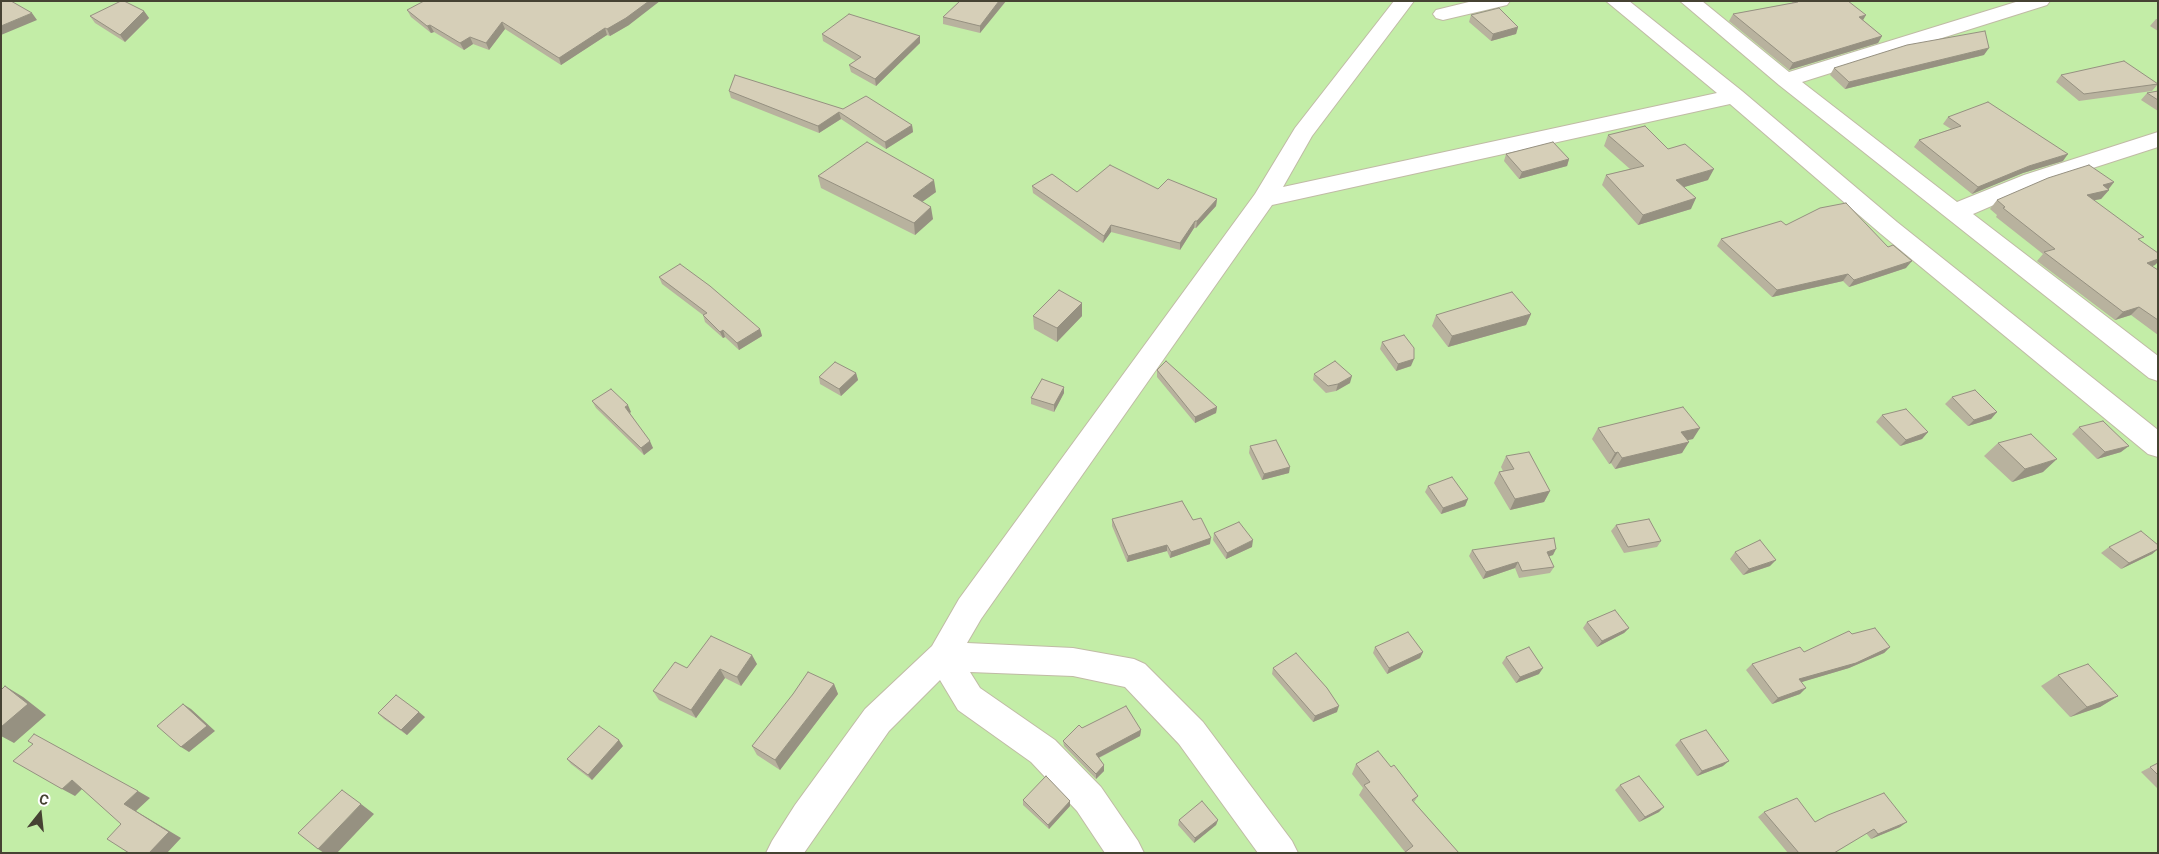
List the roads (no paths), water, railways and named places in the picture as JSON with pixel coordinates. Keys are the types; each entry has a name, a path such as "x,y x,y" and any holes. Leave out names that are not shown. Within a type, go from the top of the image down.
{"street":[{"path":"784,853 807,817 877,720 943,656 970,609 1264,199 1303,133 1404,1"},
{"path":"1443,14 1500,1"},
{"path":"1616,1 1734,96 1889,228 2158,446"},
{"path":"1690,1 1786,80 2158,371"},
{"path":"1786,80 2040,1"},
{"path":"1264,199 1734,96"},
{"path":"1955,212 2032,180 2158,139"},
{"path":"943,656 969,699 1043,751 1089,799 1126,853"},
{"path":"943,656 1073,662 1134,674 1191,734 1280,853"}]}
